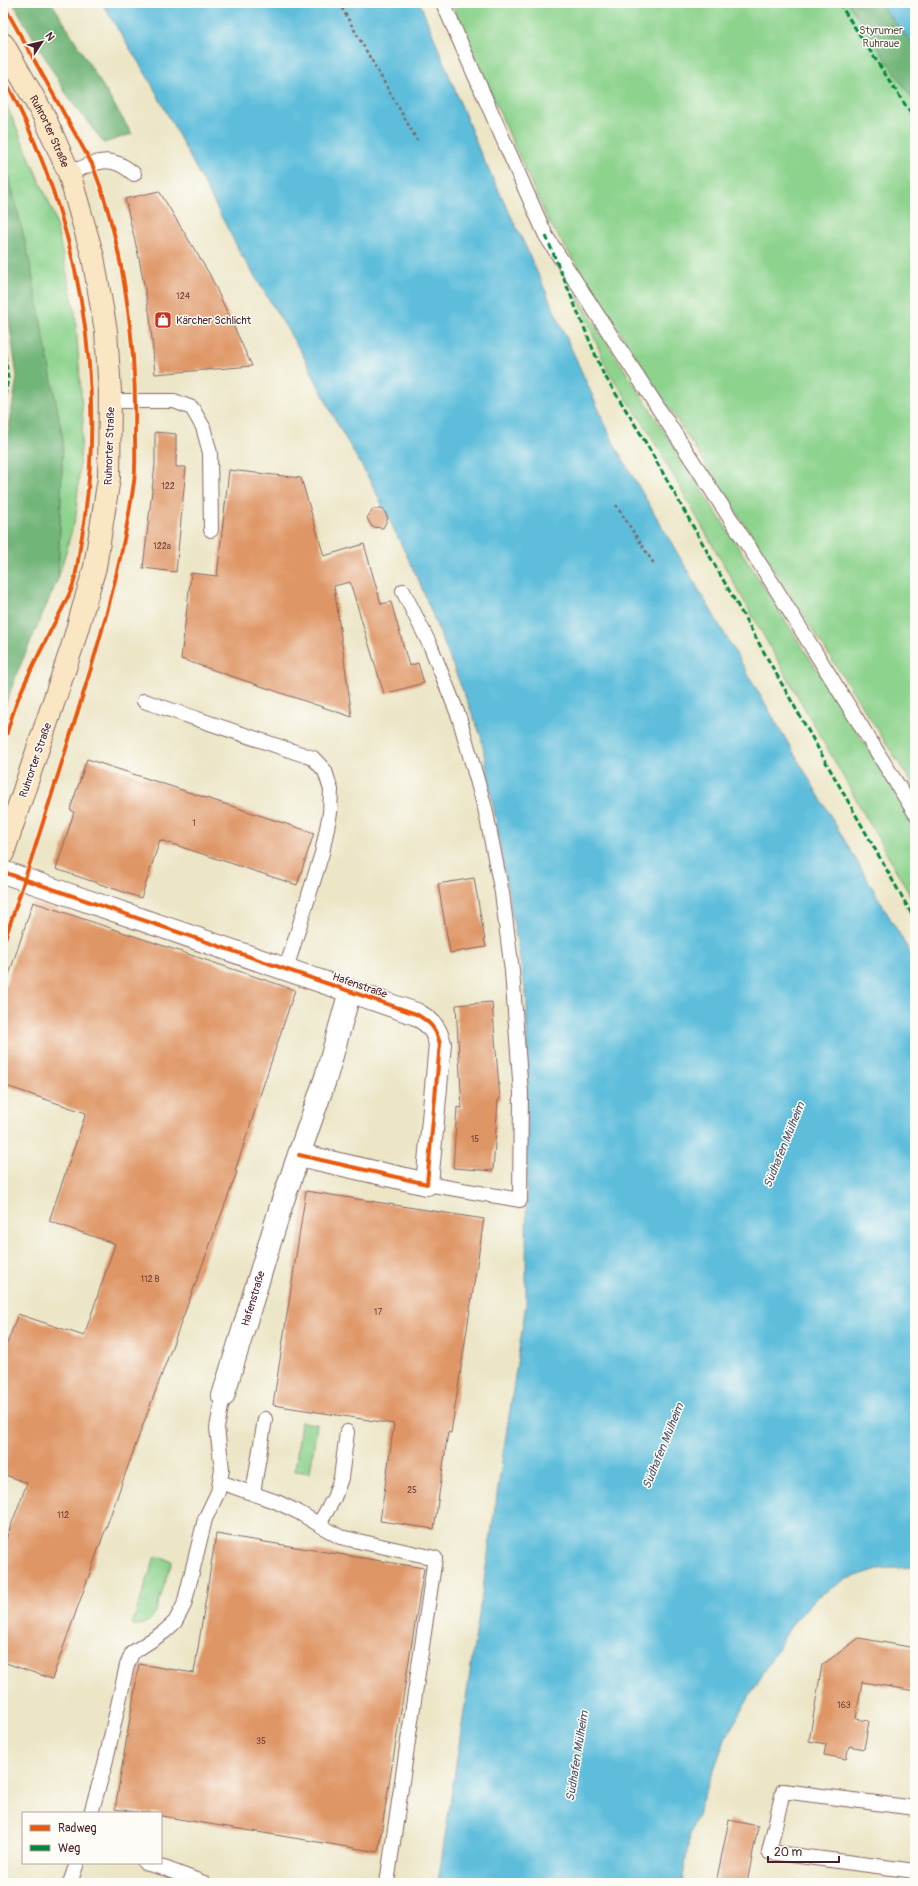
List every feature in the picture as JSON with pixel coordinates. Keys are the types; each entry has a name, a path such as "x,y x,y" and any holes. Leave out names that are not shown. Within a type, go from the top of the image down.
{"main road":[{"name":"Ruhrorter Straße","path":"3,44 44,116 69,173 93,257 106,331 110,401 109,478 95,567 72,647 3,853"}],"street":[{"name":"Hafenstraße","path":"3,872 416,1014 430,1022 437,1033 440,1044 427,1184"},
{"name":"Hafenstraße","path":"223,1396 281,1206 326,1077 350,991"},
{"path":"299,1155 427,1184"}],"lane":[{"path":"443,3 546,236 775,587 915,813"},
{"path":"69,173 92,164 108,160 123,164 134,174"},
{"path":"110,401 174,401 192,408 203,427 210,453 211,530"},
{"path":"403,591 431,647 459,717 485,808 503,900 512,971 521,1092 520,1200 427,1184"},
{"path":"144,701 312,758 325,771 331,790 330,813 322,853 286,969"},
{"path":"91,1812 105,1764 127,1665 132,1653 164,1632 175,1622 184,1605 205,1519 218,1492 220,1482 222,1468 217,1428 223,1396"},
{"path":"253,1493 265,1419"},
{"path":"319,1524 334,1498 339,1485 347,1432"},
{"path":"220,1482 253,1493 298,1512 340,1537 435,1558 387,1883"},
{"path":"915,1808 783,1791 769,1852 915,1871"},
{"path":"70,1883 77,1864"},
{"path":"149,1864 167,1869 204,1883"}],"path":[{"path":"124,3 126,7"},
{"path":"339,3 417,140"},
{"path":"616,504 654,564"}],"green space":[{"path":"13,3 52,3 132,134 104,143 68,97"},
{"name":"Styrumer Ruhraue","path":"451,3 915,3 915,788 547,219"},
{"name":"Styrumer Ruhraue","path":"848,3 879,3 915,46 915,103"},
{"path":"3,97 54,214 75,312 83,420 76,516 58,579 63,439 9,176 3,166"},
{"path":"3,166 9,176 29,258 63,439 58,579 17,673 3,712 3,466 17,377 3,278"},
{"path":"576,294 898,796 915,828 915,904 647,429 608,371"},
{"path":"301,1422 317,1424 310,1473 295,1471"},
{"path":"155,1556 172,1561 156,1611 150,1621 140,1625 132,1625"}],"water":[{"name":"Südhafen Mülheim","path":"102,3 420,3 480,152 524,243 615,446 915,961 915,1567 878,1569 844,1580 816,1598 792,1624 726,1737 690,1834 682,1883 438,1883 526,1304 527,1000 481,736 419,581 372,484 339,427 303,355 241,254 150,81"},
{"path":"879,3 915,3 915,46"}],"building":[{"path":"159,191 210,275 252,366 155,374 150,317 139,258 125,199"},
{"path":"155,432 176,434 176,467 186,467 176,572 143,568 155,465"},
{"path":"229,470 301,478 324,556 364,544 381,604 391,602 409,666 418,663 424,683 384,694 350,582 334,586 352,717 181,659 191,573 217,576"},
{"path":"373,509 383,509 388,518 383,528 372,527 367,518"},
{"path":"87,759 314,833 297,885 160,840 141,898 56,869 74,812 70,810"},
{"path":"474,878 486,947 450,953 438,884"},
{"path":"33,902 295,990 235,1171 237,1172 137,1441 52,1679 3,1662 3,1547 27,1483 3,1474 3,1354 18,1314 84,1336 115,1244 49,1221 86,1113 3,1085 3,993"},
{"path":"492,1002 500,1099 498,1100 493,1171 453,1168 457,1107 462,1108 456,1005"},
{"path":"306,1191 484,1219 451,1433 448,1432 434,1529 380,1521 394,1424 273,1405"},
{"path":"216,1534 424,1568 378,1852 162,1816 162,1812 135,1812 115,1809 139,1664 194,1673"},
{"path":"859,1638 915,1648 915,1691 862,1682 856,1719 869,1721 864,1749 849,1746 846,1759 824,1755 826,1744 809,1741 822,1665"},
{"path":"729,1820 758,1826 747,1883 716,1883"}],"marked path":[{"path":"839,3 915,120"},
{"path":"546,236 603,373 642,436 915,920"},
{"path":"3,337 8,378 3,409"}],"cycle path":[{"path":"3,4 92,164 103,195 120,262 126,297 131,332 135,401 134,482 116,578 81,702 3,945"},
{"path":"3,76 29,130 51,185 68,242 81,299 88,358 91,417 89,476 77,570 66,601 18,698 3,745"},
{"path":"3,872 416,1014 432,1026 437,1034 440,1044 427,1184 299,1155"}],"place":[{"name":"Kärcher Schlicht","path":"163,320"}]}
